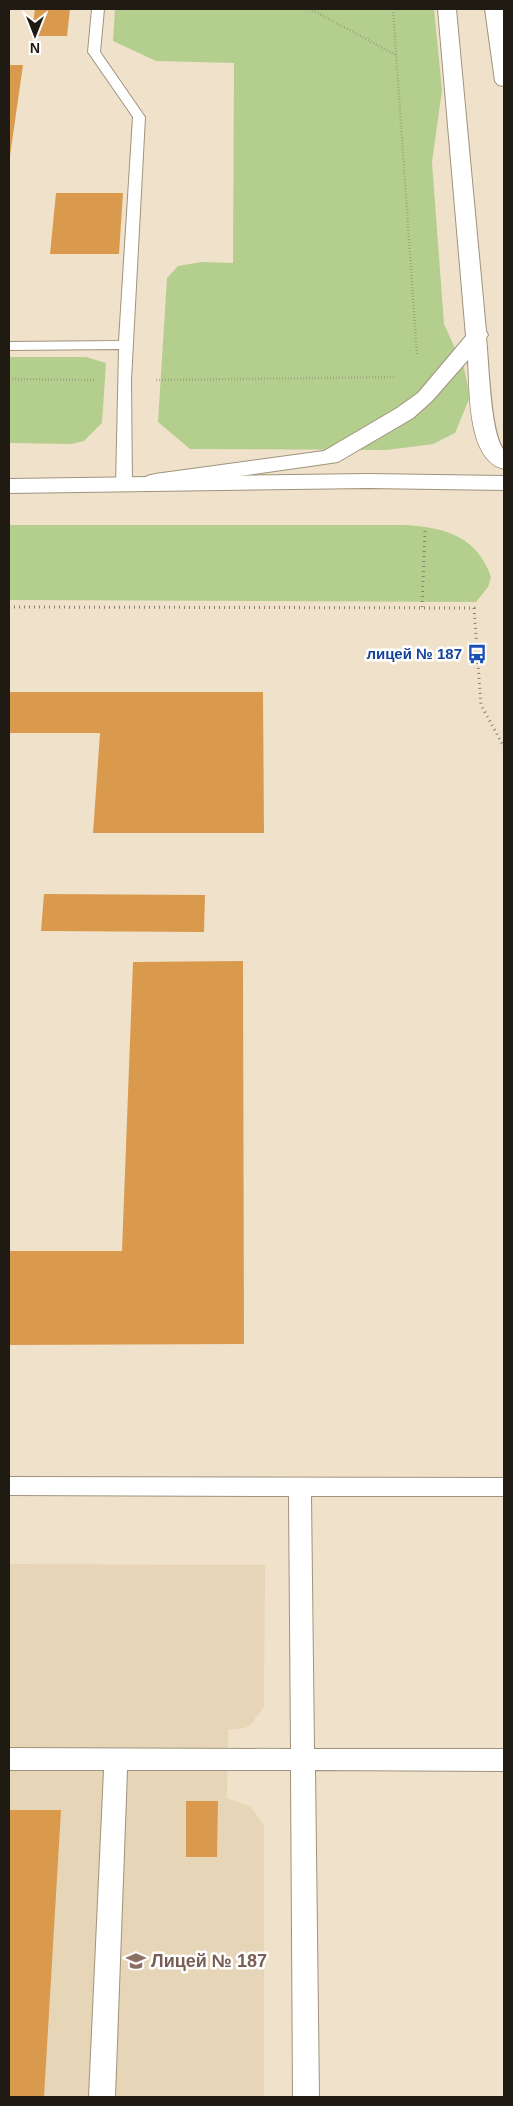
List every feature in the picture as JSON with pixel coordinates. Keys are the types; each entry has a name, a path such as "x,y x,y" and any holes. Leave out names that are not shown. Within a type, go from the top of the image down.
{"street":[{"path":"447,9 478,335 483,415 488,445 504,463"},
{"path":"494,9 504,82"},
{"path":"124,486 330,457 405,413 425,397 478,335"},
{"path":"9,486 124,486 368,481 504,482"}],"lane":[{"path":"98,9 94,52 139,118 124,380 124,486"},
{"path":"9,346 126,344"},
{"path":"9,1486 504,1487"},
{"path":"300,1487 306,2097"},
{"path":"9,1759 504,1760"},
{"path":"102,2097 116,1759"}],"path":[{"path":"310,9 396,55"},
{"path":"393,9 417,358"},
{"path":"9,380 398,378"},
{"path":"422,607 424,531"},
{"path":"9,607 474,608 481,705 504,748"}],"shaded area":[{"name":"Лицей № 187","path":"9,1564 265,1565 264,1707 251,1724 245,1728 228,1730 227,1798 251,1807 264,1825 264,2097 9,2097"}],"green space":[{"path":"115,9 434,9 442,90 432,162 444,324 464,368 470,397 455,433 433,444 387,450 190,449 158,422 167,278 178,266 201,262 233,263 234,63 156,61 113,41"},
{"path":"9,357 86,357 106,363 102,423 84,441 71,444 9,443"},
{"path":"9,525 422,526 447,532 469,544 478,552 491,577 488,587 476,602 9,600"}],"building":[{"path":"35,9 70,9 67,36 31,36"},
{"path":"9,65 23,65 10,156 9,156"},
{"path":"56,193 123,193 119,254 50,254"},
{"path":"9,692 263,692 264,833 93,833 100,733 9,733"},
{"path":"44,894 205,895 204,932 41,931"},
{"path":"243,961 244,1344 9,1345 9,1251 122,1251 133,962"},
{"path":"186,1801 218,1801 217,1857 186,1857"},
{"path":"9,1810 61,1810 44,2097 9,2097"}],"place":[{"name":"лицей № 187","path":"477,654"},
{"name":"Лицей № 187","path":"136,1961"}]}
